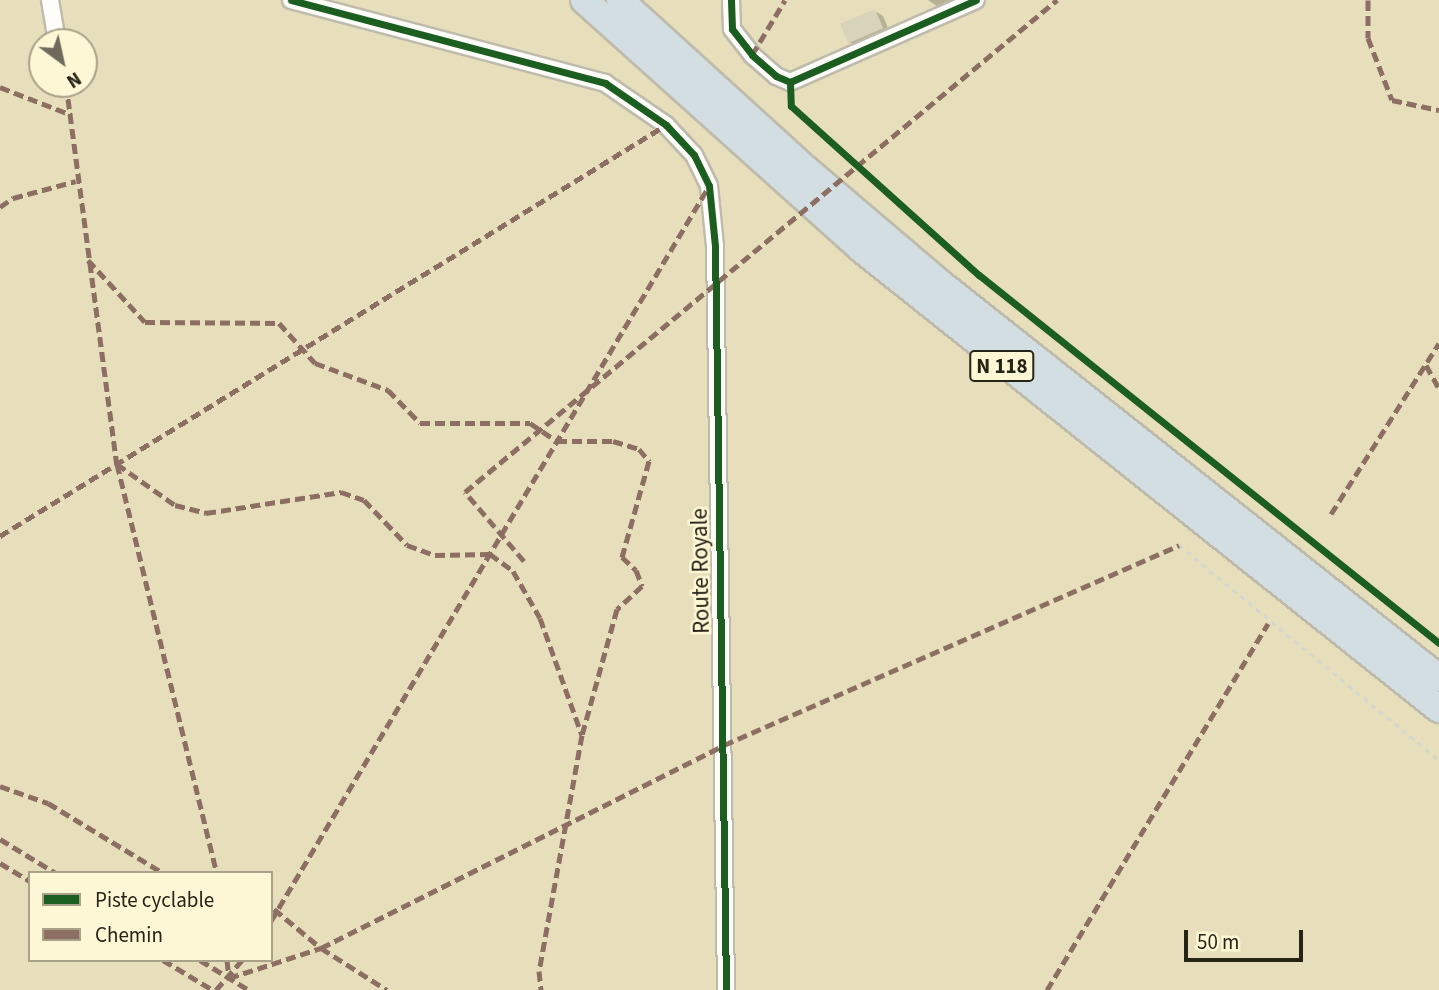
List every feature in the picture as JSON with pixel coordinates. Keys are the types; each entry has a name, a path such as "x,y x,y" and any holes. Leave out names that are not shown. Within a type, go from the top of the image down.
{"highway":[{"name":"N 118","path":"584,0 870,257 1439,709"},
{"name":"N 118","path":"620,0 870,226 1439,678"}],"street":[{"path":"50,0 55,28"},
{"name":"Route Royale","path":"291,0 605,83 666,125 694,155 709,186 715,246 726,990"},
{"path":"731,0 732,29 752,55 776,76 790,82 976,0"}],"path":[{"path":"1179,545 1439,760"}],"shaded area":[{"path":"0,0 1439,0 1439,990 0,990"}],"building":[{"path":"875,9 883,28 848,43 840,24"}],"marked path":[{"path":"752,55 785,0"},
{"path":"524,561 465,492 1057,0"},
{"path":"1368,0 1368,38 1392,100 1439,110"},
{"path":"0,87 72,115"},
{"path":"68,98 117,464 217,871"},
{"path":"0,536 666,125"},
{"path":"0,207 13,198 76,181"},
{"path":"273,918 708,188"},
{"path":"88,260 145,322 279,323 315,363 388,390 420,423 530,423 557,441 613,441 639,449 649,461 622,557 636,570 642,586 617,609 582,735 539,971 541,990"},
{"path":"1331,514 1439,343"},
{"path":"1426,365 1439,388"},
{"path":"117,464 175,505 206,513 341,492 364,500 407,545 435,555 490,554 513,571 540,618 582,735"},
{"path":"229,978 321,948 724,745 1179,545"},
{"path":"1047,990 1268,623"},
{"path":"0,786 48,803 160,871"},
{"path":"0,839 53,871"},
{"path":"0,863 28,880"},
{"path":"274,909 321,948 387,990"},
{"path":"166,962 213,990"},
{"path":"203,962 249,990"},
{"path":"227,962 229,978"},
{"path":"216,990 240,962"}],"cycle path":[{"path":"291,0 605,83 666,125 694,155 709,186 715,246 726,990"},
{"path":"731,0 732,29 752,55 776,76 790,82 976,0"},
{"path":"790,82 791,106 979,275 1439,643"}]}
